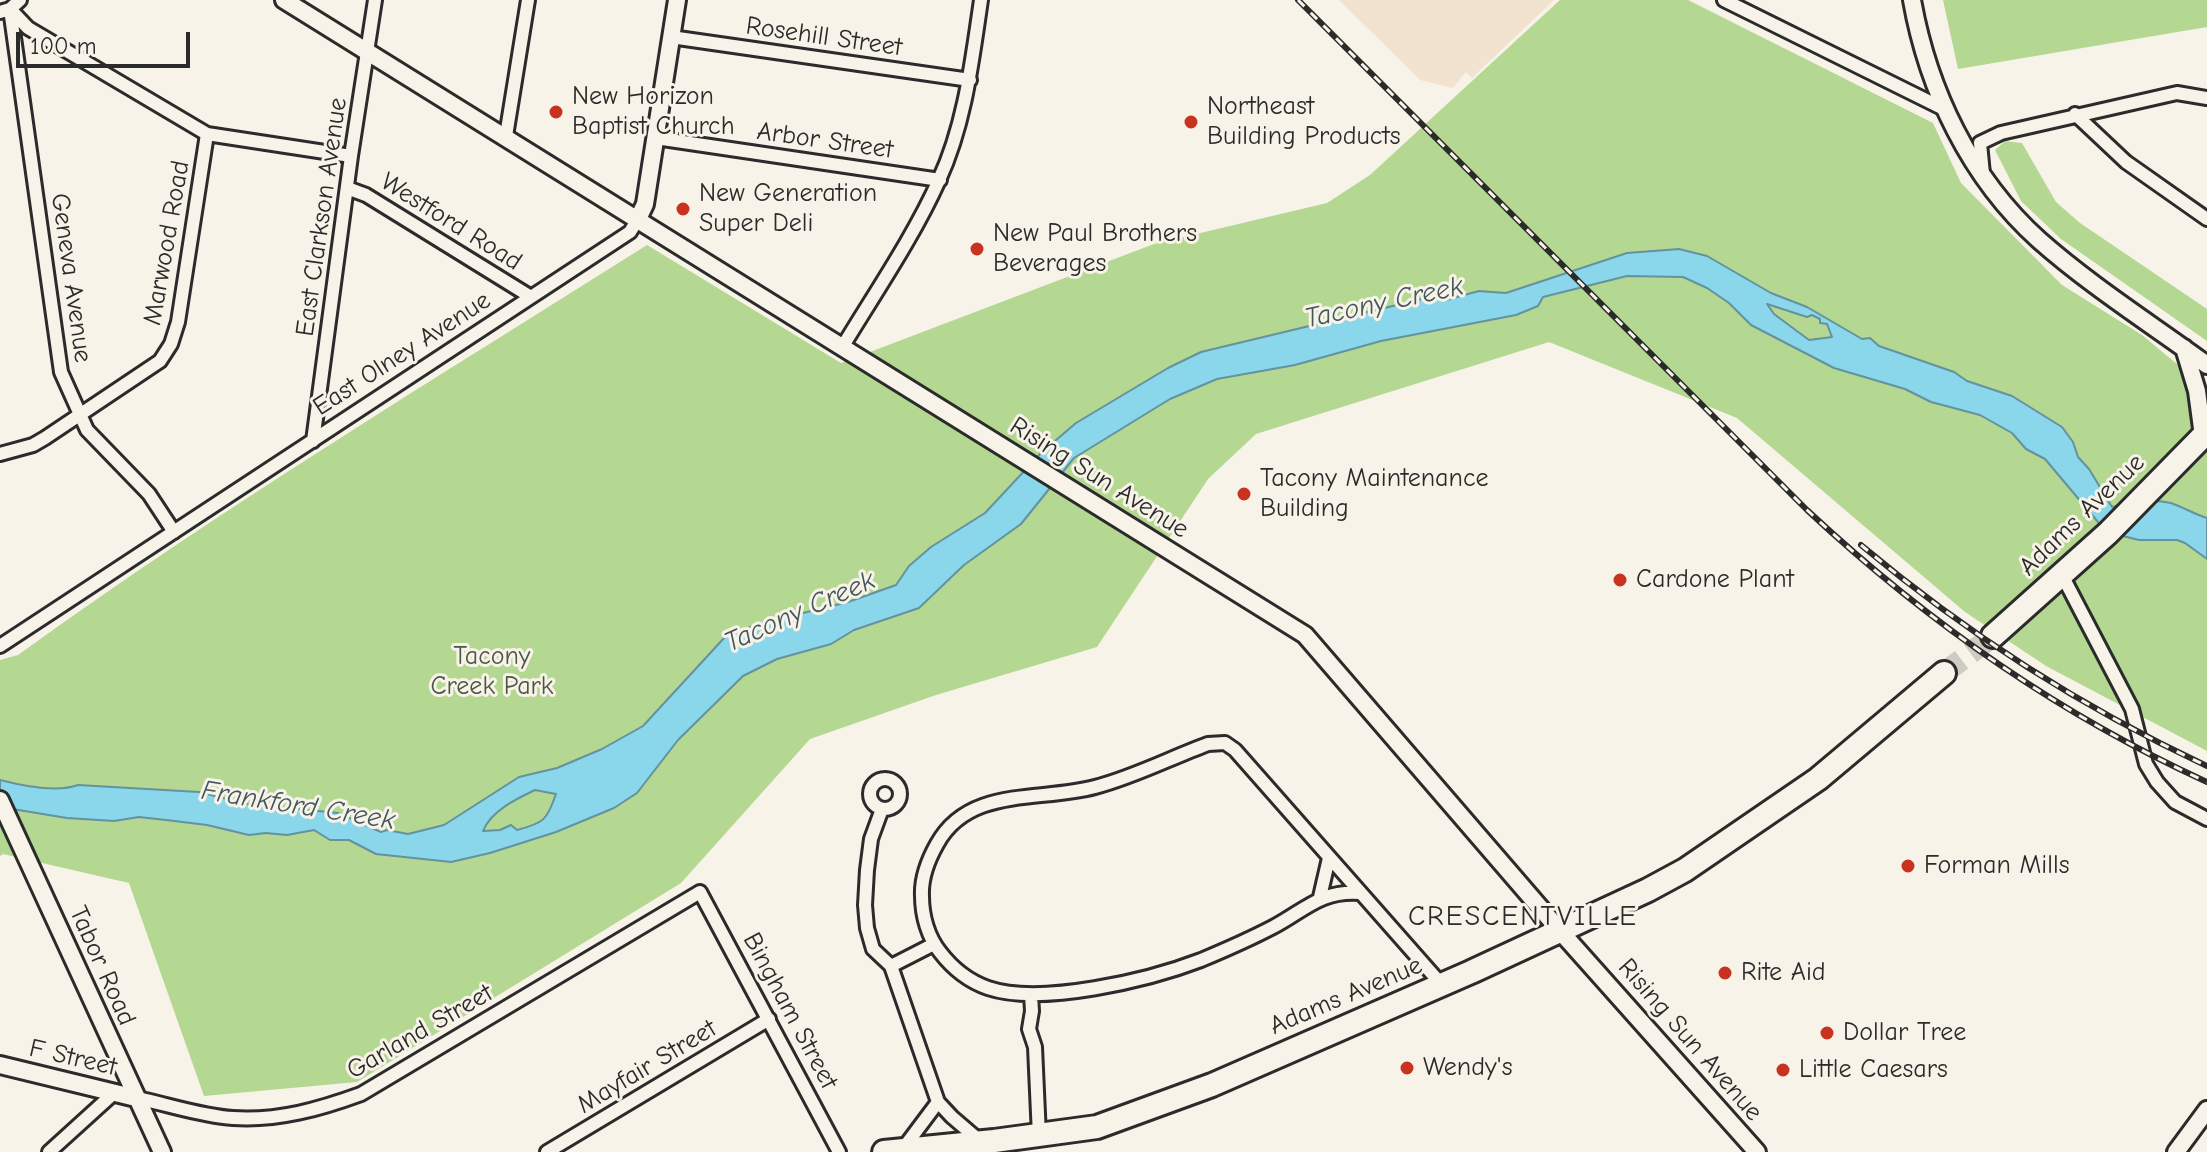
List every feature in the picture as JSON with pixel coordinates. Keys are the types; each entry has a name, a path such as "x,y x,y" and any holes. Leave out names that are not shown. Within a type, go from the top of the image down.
{"highway":[{"name":"Adams Avenue","path":"1993,636 2108,533 2206,434"},
{"name":"Adams Avenue","path":"890,1152 1097,1127 1212,1085 1561,932 1674,877 1778,808 1818,779 1944,673"}],"main road":[{"name":"Rising Sun Avenue","path":"284,0 1305,635 1561,932 1757,1152"},
{"path":"638,219 645,204 677,0"},
{"path":"1912,0 1925,55 1944,109 1983,174 2010,211 2083,276 2207,365"},
{"path":"2184,348 2206,434"},
{"name":"Tabor Road","path":"3,806 162,1152"},
{"name":"F Street","path":"0,1065 136,1098"},
{"path":"2176,1152 2207,1110"}],"street":[{"name":"East Clarkson Avenue","path":"313,441 375,0"},
{"path":"506,136 528,0"},
{"path":"843,346 940,180 970,80 981,0"},
{"path":"1724,0 1944,109"},
{"path":"10,7 28,28 207,134 351,156"},
{"name":"Geneva Avenue","path":"10,7 61,372 87,430 149,494 174,532"},
{"name":"Rosehill Street","path":"671,37 970,80"},
{"path":"1983,174 1980,143 2001,133 2177,93 2207,98"},
{"path":"2075,114 2126,162 2207,219"},
{"name":"Marwood Road","path":"0,454 33,445 144,373 160,361 171,344 178,322 207,134"},
{"name":"Arbor Street","path":"656,138 940,180"},
{"name":"Westford Road","path":"347,188 366,195 531,297"},
{"name":"East Olney Avenue","path":"0,646 630,232 638,219"},
{"path":"2062,575 2132,709 2146,764 2175,802 2207,819"},
{"path":"1360,893 1344,891 1320,897 1273,927 1201,960 1121,982 1031,995 1003,992 972,982 948,963 934,944 924,917 921,895 924,872 940,838 967,812 990,802 1095,788 1208,744 1225,743 1235,750 1442,985"},
{"path":"882,809 871,839 865,905 873,949 891,966 938,1102 983,1143"},
{"path":"1320,897 1329,858"},
{"name":"Garland Street","path":"136,1098 232,1118 288,1116 361,1094 700,892"},
{"name":"Bingham Street","path":"700,892 839,1152"},
{"path":"891,966 934,944"},
{"path":"1031,995 1029,1029 1035,1047 1039,1136"},
{"name":"Mayfair Street","path":"547,1152 769,1019"},
{"path":"49,1152 114,1093"},
{"path":"890,1152 938,1102"}],"shaded area":[{"path":"1339,0 1554,0 1472,78 1466,72 1453,88 1420,80"}],"green space":[{"name":"Tacony Creek Park","path":"1560,0 1688,0 1933,123 1961,183 2062,285 2142,335 2207,389 2207,751 2046,666 1965,612 1737,418 1549,342 1256,434 1208,479 1097,647 936,695 810,739 681,883 357,1082 204,1096 129,883 3,854 0,856 0,660 18,655 250,496 647,245 841,363 1154,244 1327,203 1370,175"},
{"path":"1943,0 2207,0 2207,27 1958,69"},
{"path":"2005,141 2022,143 2056,202 2080,223 2207,309 2207,341 2061,239 2021,201 1995,150"}],"water":[{"path":"1679,249 1707,256 1771,293 1807,307 1862,339 1870,338 1879,346 2012,396 2062,427 2112,507 2156,501 2207,518 2207,559 2177,540 2139,540 2119,535 2098,522 2045,459 2026,449 2012,433 1980,415 1931,402 1905,389 1834,368 1751,325 1729,303 1683,277 1627,276 1543,297 1538,306 1516,315 1381,341 1295,365 1217,379 1170,399 1074,458 1021,524 964,565 919,608 854,630 831,644 777,659 743,676 678,740 637,793 614,808 556,832 451,862 376,854 349,840 330,840 314,830 287,835 249,835 166,820 139,817 114,821 67,818 0,807 0,780 50,789 78,785 199,792 247,804 338,813 381,832 387,830 408,834 444,825 519,777 557,768 602,749 643,726 725,637 758,624 848,602 896,585 909,566 931,547 985,513 1042,452 1076,423 1201,352 1426,298 1446,300 1479,291 1506,293 1627,253","holes":["1767,304 1820,319 1820,323 1827,324 1832,337 1809,340 1774,314","535,790 556,794 543,819 517,830 511,825 500,830 483,831 498,812"]}],"tunnel":[{"path":"1944,673 1993,636"}],"railway":[{"path":"1298,0 1807,510 1852,551 1947,627 2046,695 2098,726 2207,782"},
{"path":"1861,545 1942,608 2027,667 2115,719 2207,766"}],"place":[{"name":"New Horizon Baptist Church","path":"556,112"},
{"name":"Northeast Building Products","path":"1191,122"},
{"name":"New Generation Super Deli","path":"683,209"},
{"name":"New Paul Brothers Beverages","path":"977,249"},
{"name":"Tacony Maintenance Building","path":"1244,494"},
{"name":"Cardone Plant","path":"1620,580"},
{"name":"Forman Mills","path":"1908,866"},
{"name":"Rite Aid","path":"1725,973"},
{"name":"Dollar Tree","path":"1827,1033"},
{"name":"Wendy's","path":"1407,1068"},
{"name":"Little Caesars","path":"1783,1070"}],"district":[{"name":"CRESCENTVILLE","path":"1523,917"}],"water label":[{"name":"Tacony Creek","path":"1384,303"},
{"name":"Tacony Creek","path":"800,612"},
{"name":"Frankford Creek","path":"298,806"}]}
